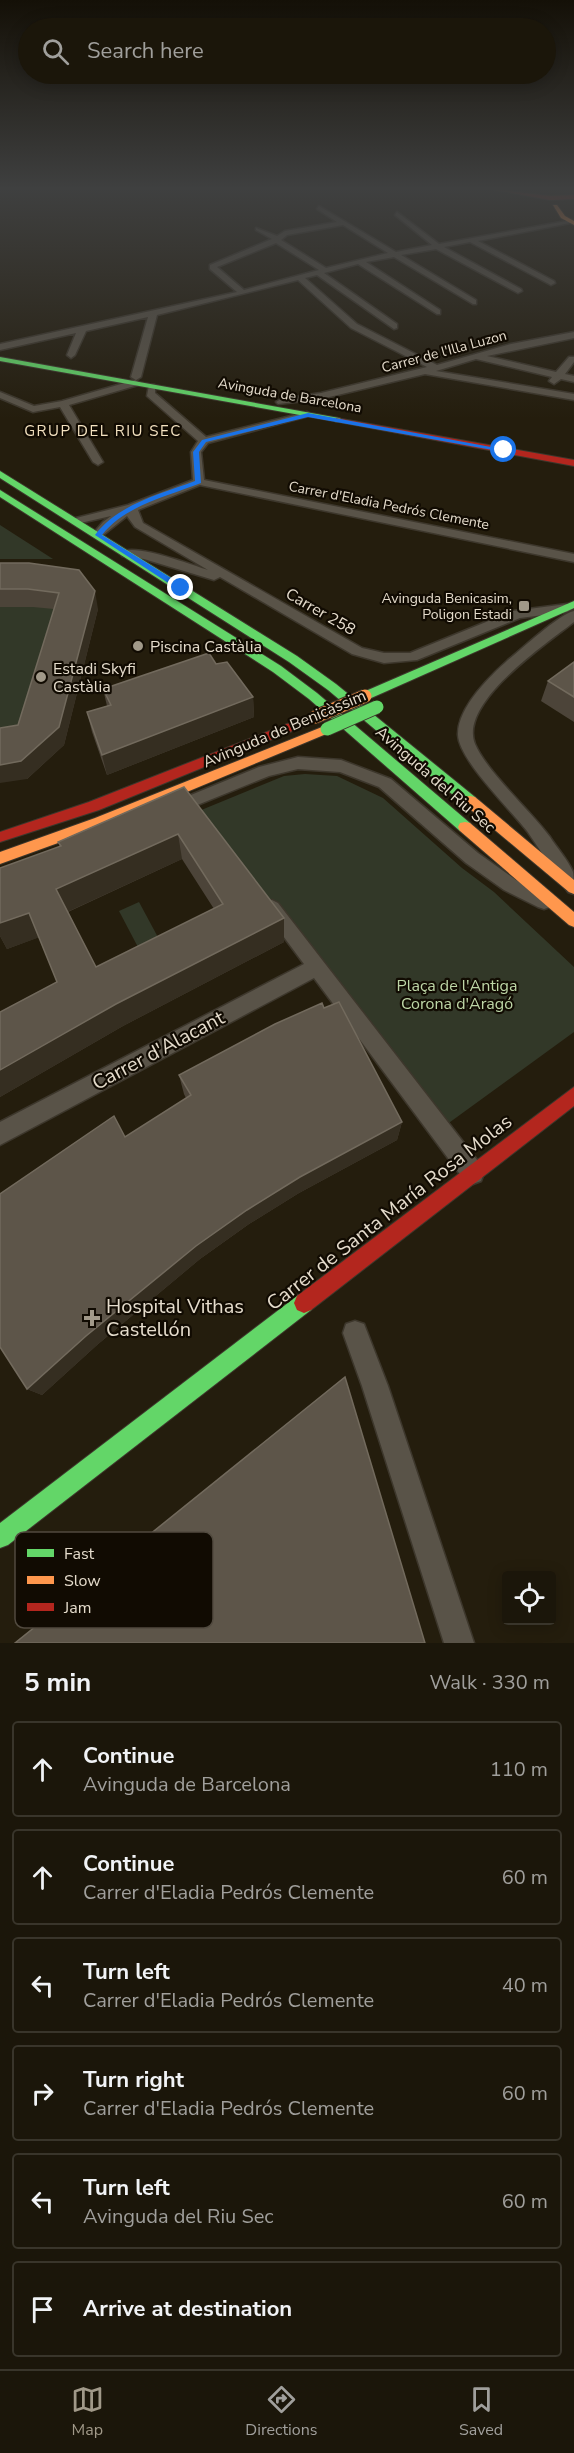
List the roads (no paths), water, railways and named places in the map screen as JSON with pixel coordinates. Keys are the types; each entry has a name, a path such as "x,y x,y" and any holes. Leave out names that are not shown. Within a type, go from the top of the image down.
{"main road":[{"name":"Avinguda de Barcelona","path":"0,352 136,380 152,387 316,407 574,463"},
{"name":"Avinguda de Barcelona","path":"0,359 316,407 574,454"},
{"name":"Avinguda del Riu Sec","path":"0,474 293,659 332,687 574,887"},
{"name":"Avinguda del Riu Sec","path":"0,493 277,669 314,696 570,917"},
{"path":"419,688 572,610"},
{"name":"Avinguda de Benicàssim","path":"0,837 93,806 572,610"},
{"name":"Avinguda de Benicàssim","path":"0,858 100,822 383,705"},
{"name":"Carrer de Santa María Rosa Molas","path":"0,1537 574,1095"}],"street":[{"path":"214,266 213,267 243,293"},
{"path":"314,266 394,326"},
{"path":"0,347 243,293 344,266"},
{"path":"366,266 437,312"},
{"path":"413,266 473,302"},
{"path":"472,266 518,291"},
{"path":"519,266 551,283"},
{"path":"300,278 354,326 436,368"},
{"path":"0,395 33,409 63,404 136,380 153,313"},
{"path":"72,355 82,329"},
{"name":"Carrer de l'Illa Luzon","path":"316,407 476,356 574,335"},
{"path":"476,356 574,379"},
{"path":"546,392 572,359"},
{"path":"424,371 574,397"},
{"path":"152,387 150,394 204,441"},
{"path":"63,404 98,462"},
{"path":"76,521 132,508 199,482 196,452 204,441 316,407"},
{"name":"Carrer d'Eladia Pedrós Clemente","path":"199,482 574,558"},
{"path":"98,535 107,524 132,508"},
{"name":"Carrer 258","path":"132,508 133,516 139,525 357,651 384,658 412,657 518,614 572,610"},
{"name":"Carrer 258","path":"126,553 146,555 243,585"},
{"path":"572,610 510,664 469,716 465,736 476,758 532,825 574,887"},
{"path":"100,822 168,811 264,771 298,763 341,766 385,783 472,858 510,885 570,917"},
{"path":"191,801 205,820"},
{"path":"263,897 308,971 473,1173"},
{"name":"Carrer d'Alacant","path":"0,1134 308,971"},
{"path":"355,1333 375,1386 459,1643"}],"place":[{"name":"Avinguda Benicasim, Poligon Estadi","path":"524,606"},
{"name":"Piscina Castàlia","path":"138,646"},
{"name":"Estadi Skyfi Castàlia","path":"41,677"},
{"name":"Hospital Vithas Castellón","path":"92,1318"}],"district":[{"name":"GRUP DEL RIU SEC","path":"103,431"}],"park label":[{"name":"Plaça de l'Antiga Corona d'Aragó","path":"457,994"}]}
